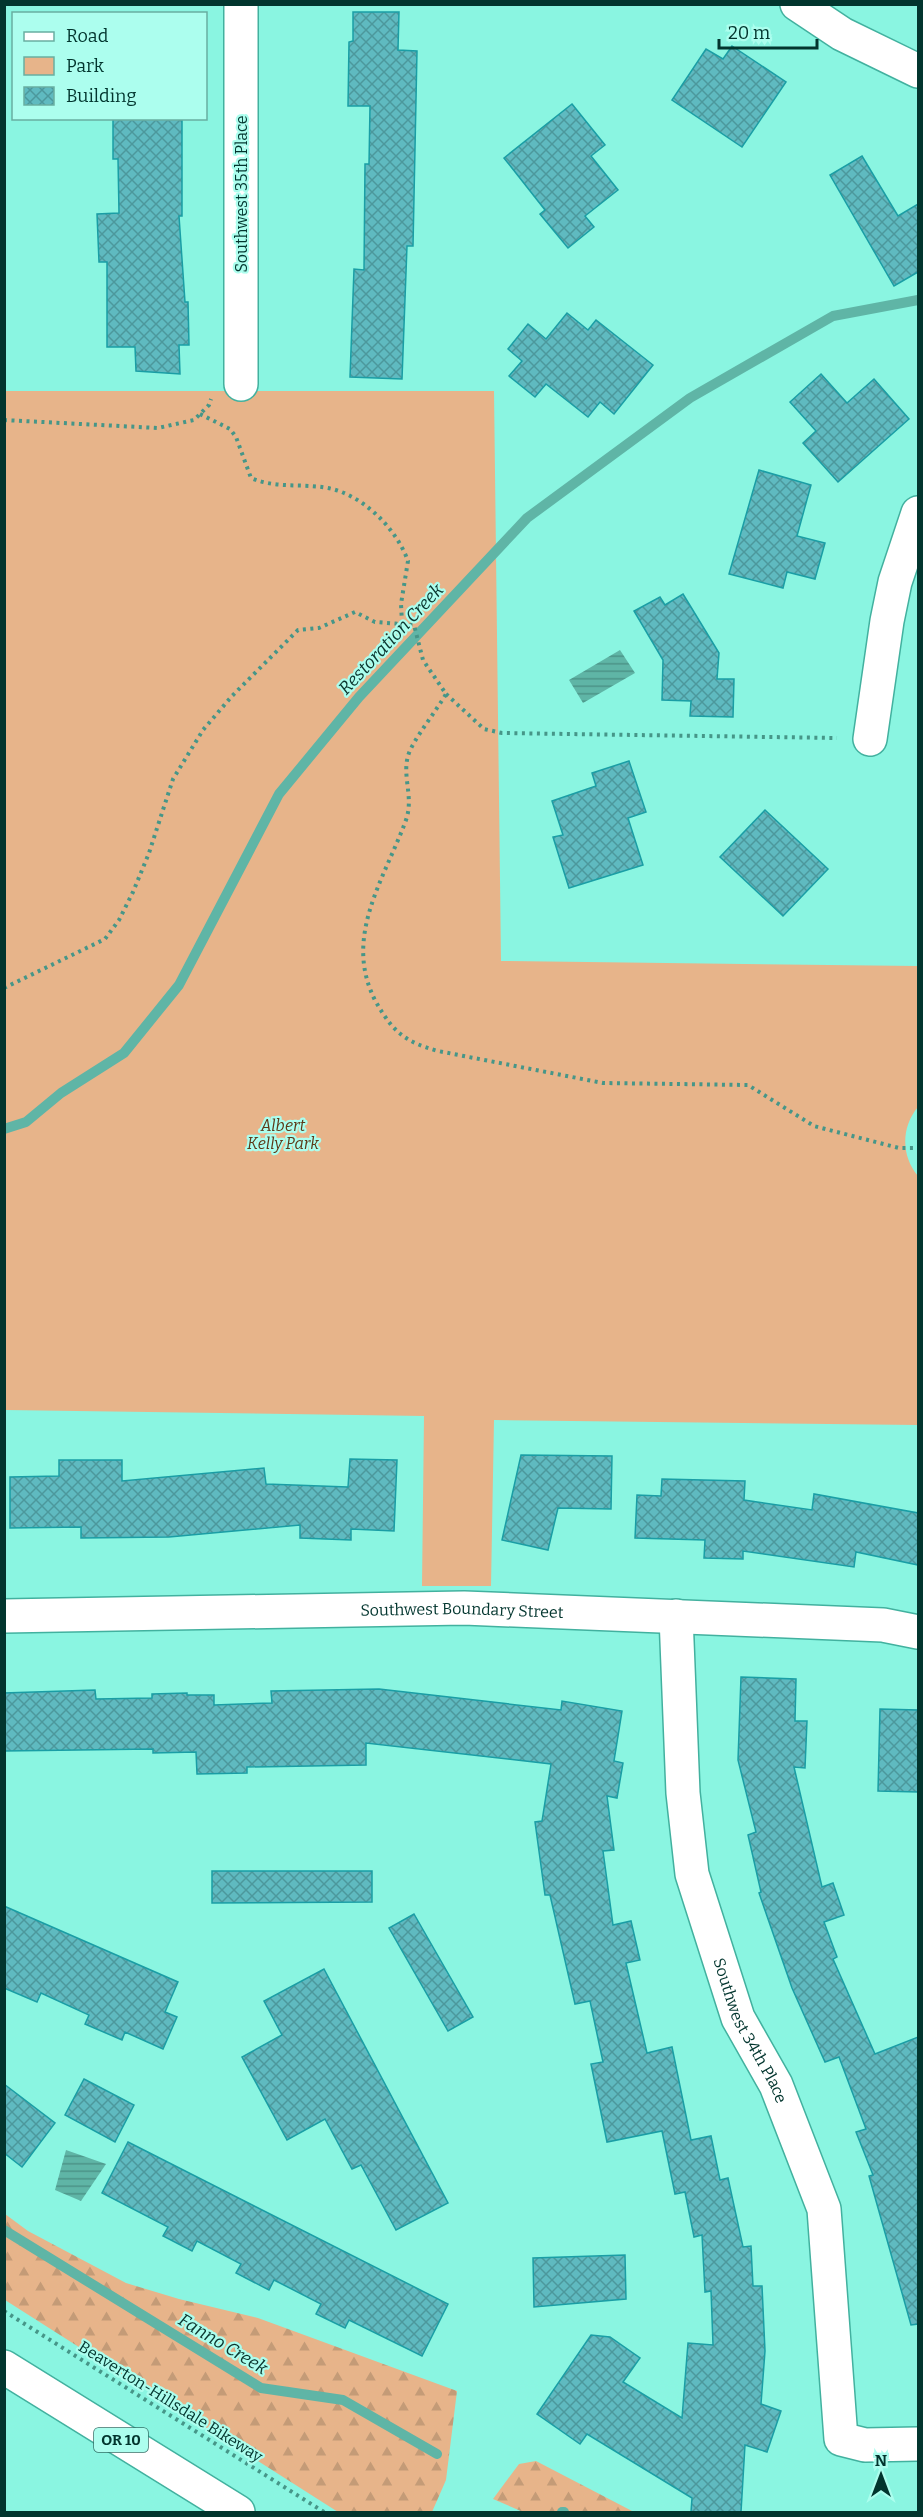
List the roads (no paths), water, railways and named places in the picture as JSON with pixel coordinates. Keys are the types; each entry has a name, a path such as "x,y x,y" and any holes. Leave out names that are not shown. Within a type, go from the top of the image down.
{"street":[{"name":"Southwest 35th Place","path":"241,4 241,384"},
{"path":"797,4 842,34 918,71"},
{"path":"870,739 895,582 918,513"},
{"name":"Southwest Boundary Street","path":"4,1616 464,1608 883,1625 918,1632"},
{"name":"Southwest 34th Place","path":"676,1616 683,1793 692,1874 738,2018 776,2085 824,2209 842,2439 866,2445 918,2444"},
{"name":"OR 10","path":"4,2367 238,2512"}],"water":[{"path":"620,650 635,673 583,703 569,680"},
{"path":"66,2150 106,2164 81,2201 55,2190"}],"waterway":[{"name":"Restoration Creek","path":"4,1129 26,1122 61,1093 124,1053 179,985 279,794 359,697 527,518 690,398 833,316 918,300"},
{"name":"Fanno Creek","path":"4,2230 261,2388 343,2400 437,2454"}],"park label":[{"name":"Albert Kelly Park","path":"283,1134"}]}
